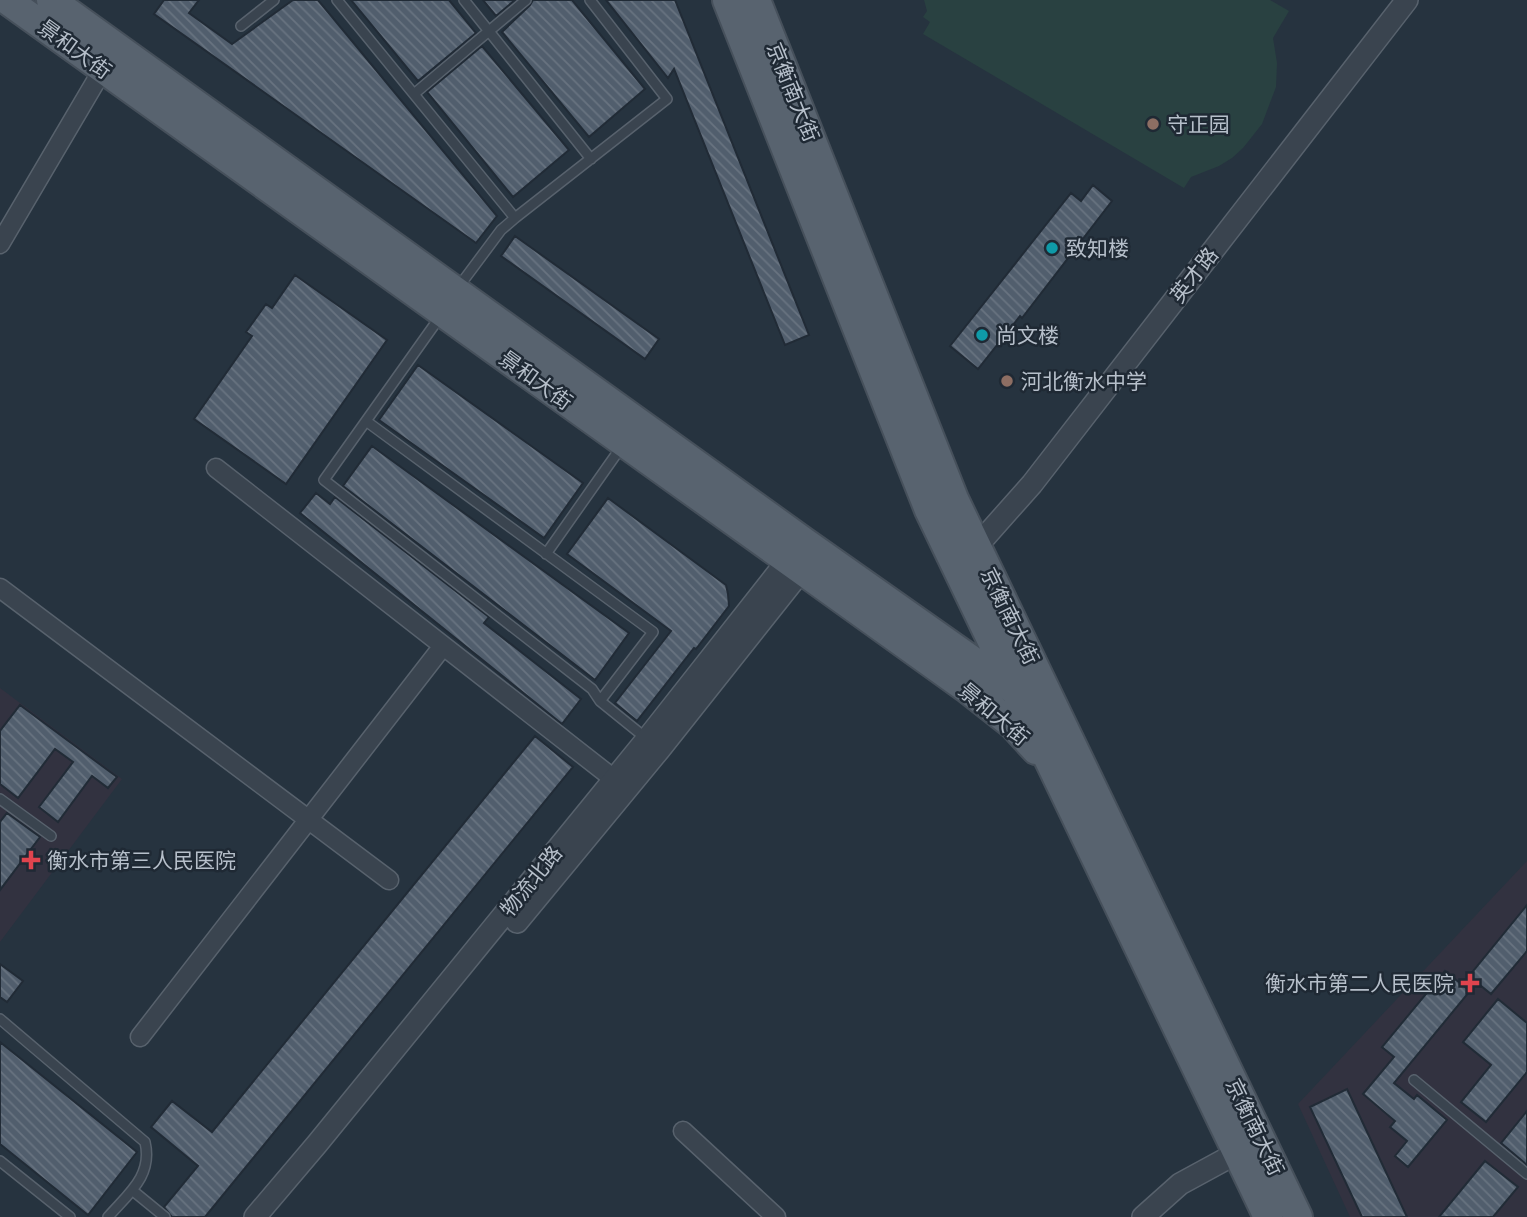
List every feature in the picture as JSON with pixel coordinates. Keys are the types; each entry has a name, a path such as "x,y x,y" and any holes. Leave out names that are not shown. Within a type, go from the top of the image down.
{"main road":[{"name":"景和大街","path":"7,0 103,69 450,302 624,443 1016,691 1061,723"},
{"name":"景和大街","path":"51,0 450,302 802,556 1013,725 1055,772"},
{"name":"京衡南大街","path":"727,0 929,510 1268,1217"},
{"name":"京衡南大街","path":"756,0 954,499 1298,1217"}],"street":[{"name":"英才路","path":"977,547 1032,484 1407,0"},
{"path":"0,244 103,69"},
{"path":"216,468 610,776"},
{"name":"物流北路","path":"255,1217 647,739 802,556"},
{"name":"物流北路","path":"272,1217 651,760 802,556"},
{"path":"0,588 389,880"},
{"path":"140,1037 443,646"},
{"path":"683,1130 776,1217"},
{"path":"1143,1217 1180,1184 1237,1153"}],"lane":[{"path":"241,26 274,0"},
{"path":"337,0 516,218"},
{"path":"464,0 591,159"},
{"path":"414,94 526,0"},
{"path":"590,0 667,99 500,230 324,480 592,690 600,701 647,739"},
{"path":"366,421 653,632 600,701"},
{"path":"546,554 624,443"},
{"path":"0,799 51,836"},
{"path":"0,1019 145,1142 148,1157 146,1169 108,1217"},
{"path":"1413,1080 1527,1174"},
{"path":"0,1161 70,1217"},
{"path":"132,1190 165,1217"}],"shaded area":[{"name":"衡水市第三人民医院","path":"0,688 122,779 0,942"},
{"name":"衡水市第二人民医院","path":"1527,861 1527,1217 1350,1217 1298,1104"}],"green space":[{"name":"守正园","path":"924,0 1270,0 1289,11 1273,38 1277,63 1276,87 1262,124 1232,158 1191,177 1184,188 923,34 930,22 923,17 927,11"}],"building":[{"path":"164,0 199,0 189,13 232,44 293,0 318,0 497,216 476,243 154,14"},
{"path":"351,0 449,0 476,33 418,81"},
{"path":"483,0 515,0 496,16"},
{"path":"533,0 572,0 645,89 589,137 502,32"},
{"path":"606,0 675,0 809,335 785,345 674,69 668,78"},
{"path":"482,46 569,150 513,197 427,92"},
{"name":"致知楼","path":"1093,185 1112,201 1022,318 1020,316 978,369 950,346 1071,193 1081,201"},
{"path":"515,236 659,339 645,359 501,256"},
{"path":"295,275 387,340 286,484 194,419 252,336 246,332 266,304 272,308"},
{"path":"418,365 583,483 544,538 379,420"},
{"path":"372,446 629,633 595,680 343,486"},
{"path":"316,493 330,504 335,497 489,617 484,623 581,699 562,724 300,513"},
{"path":"608,498 726,585 728,594 729,606 637,721 615,703 671,631 567,554"},
{"path":"20,705 117,777 108,788 92,776 58,822 39,807 73,762 55,749 18,798 0,784 0,731"},
{"path":"535,736 573,767 205,1217 172,1217 164,1207 198,1166 151,1127 172,1101 212,1132"},
{"path":"7,813 40,837 0,890 0,822"},
{"path":"1527,905 1527,951 1491,994 1469,976"},
{"path":"0,964 23,981 7,1002 0,997"},
{"path":"1445,971 1470,991 1394,1083 1414,1099 1417,1095 1447,1120 1408,1167 1395,1156 1407,1141 1390,1127 1395,1121 1363,1094 1394,1057 1382,1047"},
{"path":"1498,999 1527,1023 1527,1072 1486,1122 1461,1102 1491,1065 1463,1042"},
{"path":"0,1042 137,1152 88,1215 0,1144"},
{"path":"1347,1089 1407,1217 1362,1217 1310,1107"},
{"path":"1527,1111 1527,1165 1501,1143"},
{"path":"1485,1161 1518,1187 1493,1217 1439,1217"}],"place":[{"name":"守正园","path":"1153,124"},
{"name":"致知楼","path":"1052,248"},
{"name":"尚文楼","path":"982,335"},
{"name":"河北衡水中学","path":"1007,381"},
{"name":"衡水市第三人民医院","path":"31,860"},
{"name":"衡水市第二人民医院","path":"1470,983"}]}
